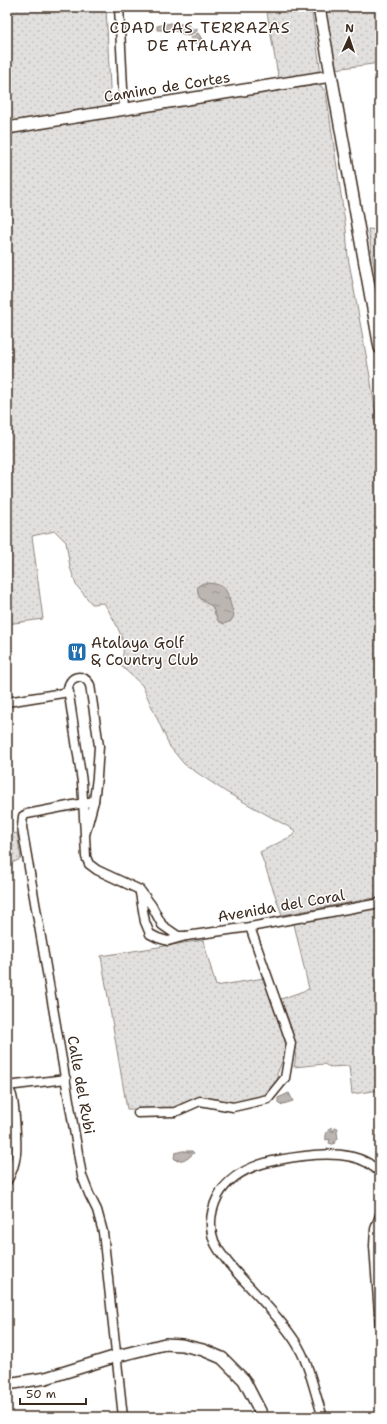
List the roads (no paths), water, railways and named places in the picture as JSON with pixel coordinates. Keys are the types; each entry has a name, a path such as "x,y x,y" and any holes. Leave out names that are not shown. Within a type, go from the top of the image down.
{"street":[{"path":"119,7 124,109"},
{"path":"319,7 380,348"},
{"name":"Camino de Cortes","path":"7,128 331,76"},
{"path":"85,835 94,801 98,777 99,746 90,685 83,677 76,677 68,684 82,782 86,857 96,870 140,890 152,906 162,925 178,936 186,936"},
{"path":"7,702 69,692"},
{"path":"84,803 94,801"},
{"name":"Calle del Rubi","path":"84,803 32,812 23,816 22,827 82,1176 97,1210 103,1232 123,1417"},
{"name":"Avenida del Coral","path":"140,890 145,922 150,934 168,941 186,936 250,927 380,903"},
{"path":"138,1113 176,1112 200,1101 233,1107 268,1099 286,1078 291,1043 250,927"},
{"path":"7,1181 11,1175 16,1152 14,1111 11,1093 7,1087 66,1079"},
{"path":"323,1417 305,1358 295,1340 243,1280 217,1246 212,1235 211,1214 220,1193 231,1180 246,1170 265,1162 300,1156 329,1154 367,1162 380,1172"},
{"path":"380,1215 375,1229 374,1246 380,1327"},
{"path":"7,1384 46,1378 117,1356 165,1344 182,1345 203,1350 222,1358 244,1380 262,1417"}],"water":[{"path":"171,23 189,25 192,29 197,28 197,31 188,36 173,30 157,30 157,26"},
{"path":"198,33 202,39 194,44 190,38"},
{"path":"203,583 219,585 226,591 234,615 231,621 224,624 218,621 212,606 200,599 198,586"},
{"path":"289,1093 293,1101 280,1105 278,1103 278,1098"},
{"path":"331,1127 333,1131 335,1128 338,1128 338,1139 334,1144 329,1143 330,1139 326,1140 328,1130"},
{"path":"192,1151 194,1153 187,1159 177,1161 174,1158 175,1153"}],"place":[{"name":"Atalaya Golf & Country Club","path":"77,652"}],"district":[{"name":"CDAD LAS TERRAZAS DE ATALAYA","path":"200,36"}]}
